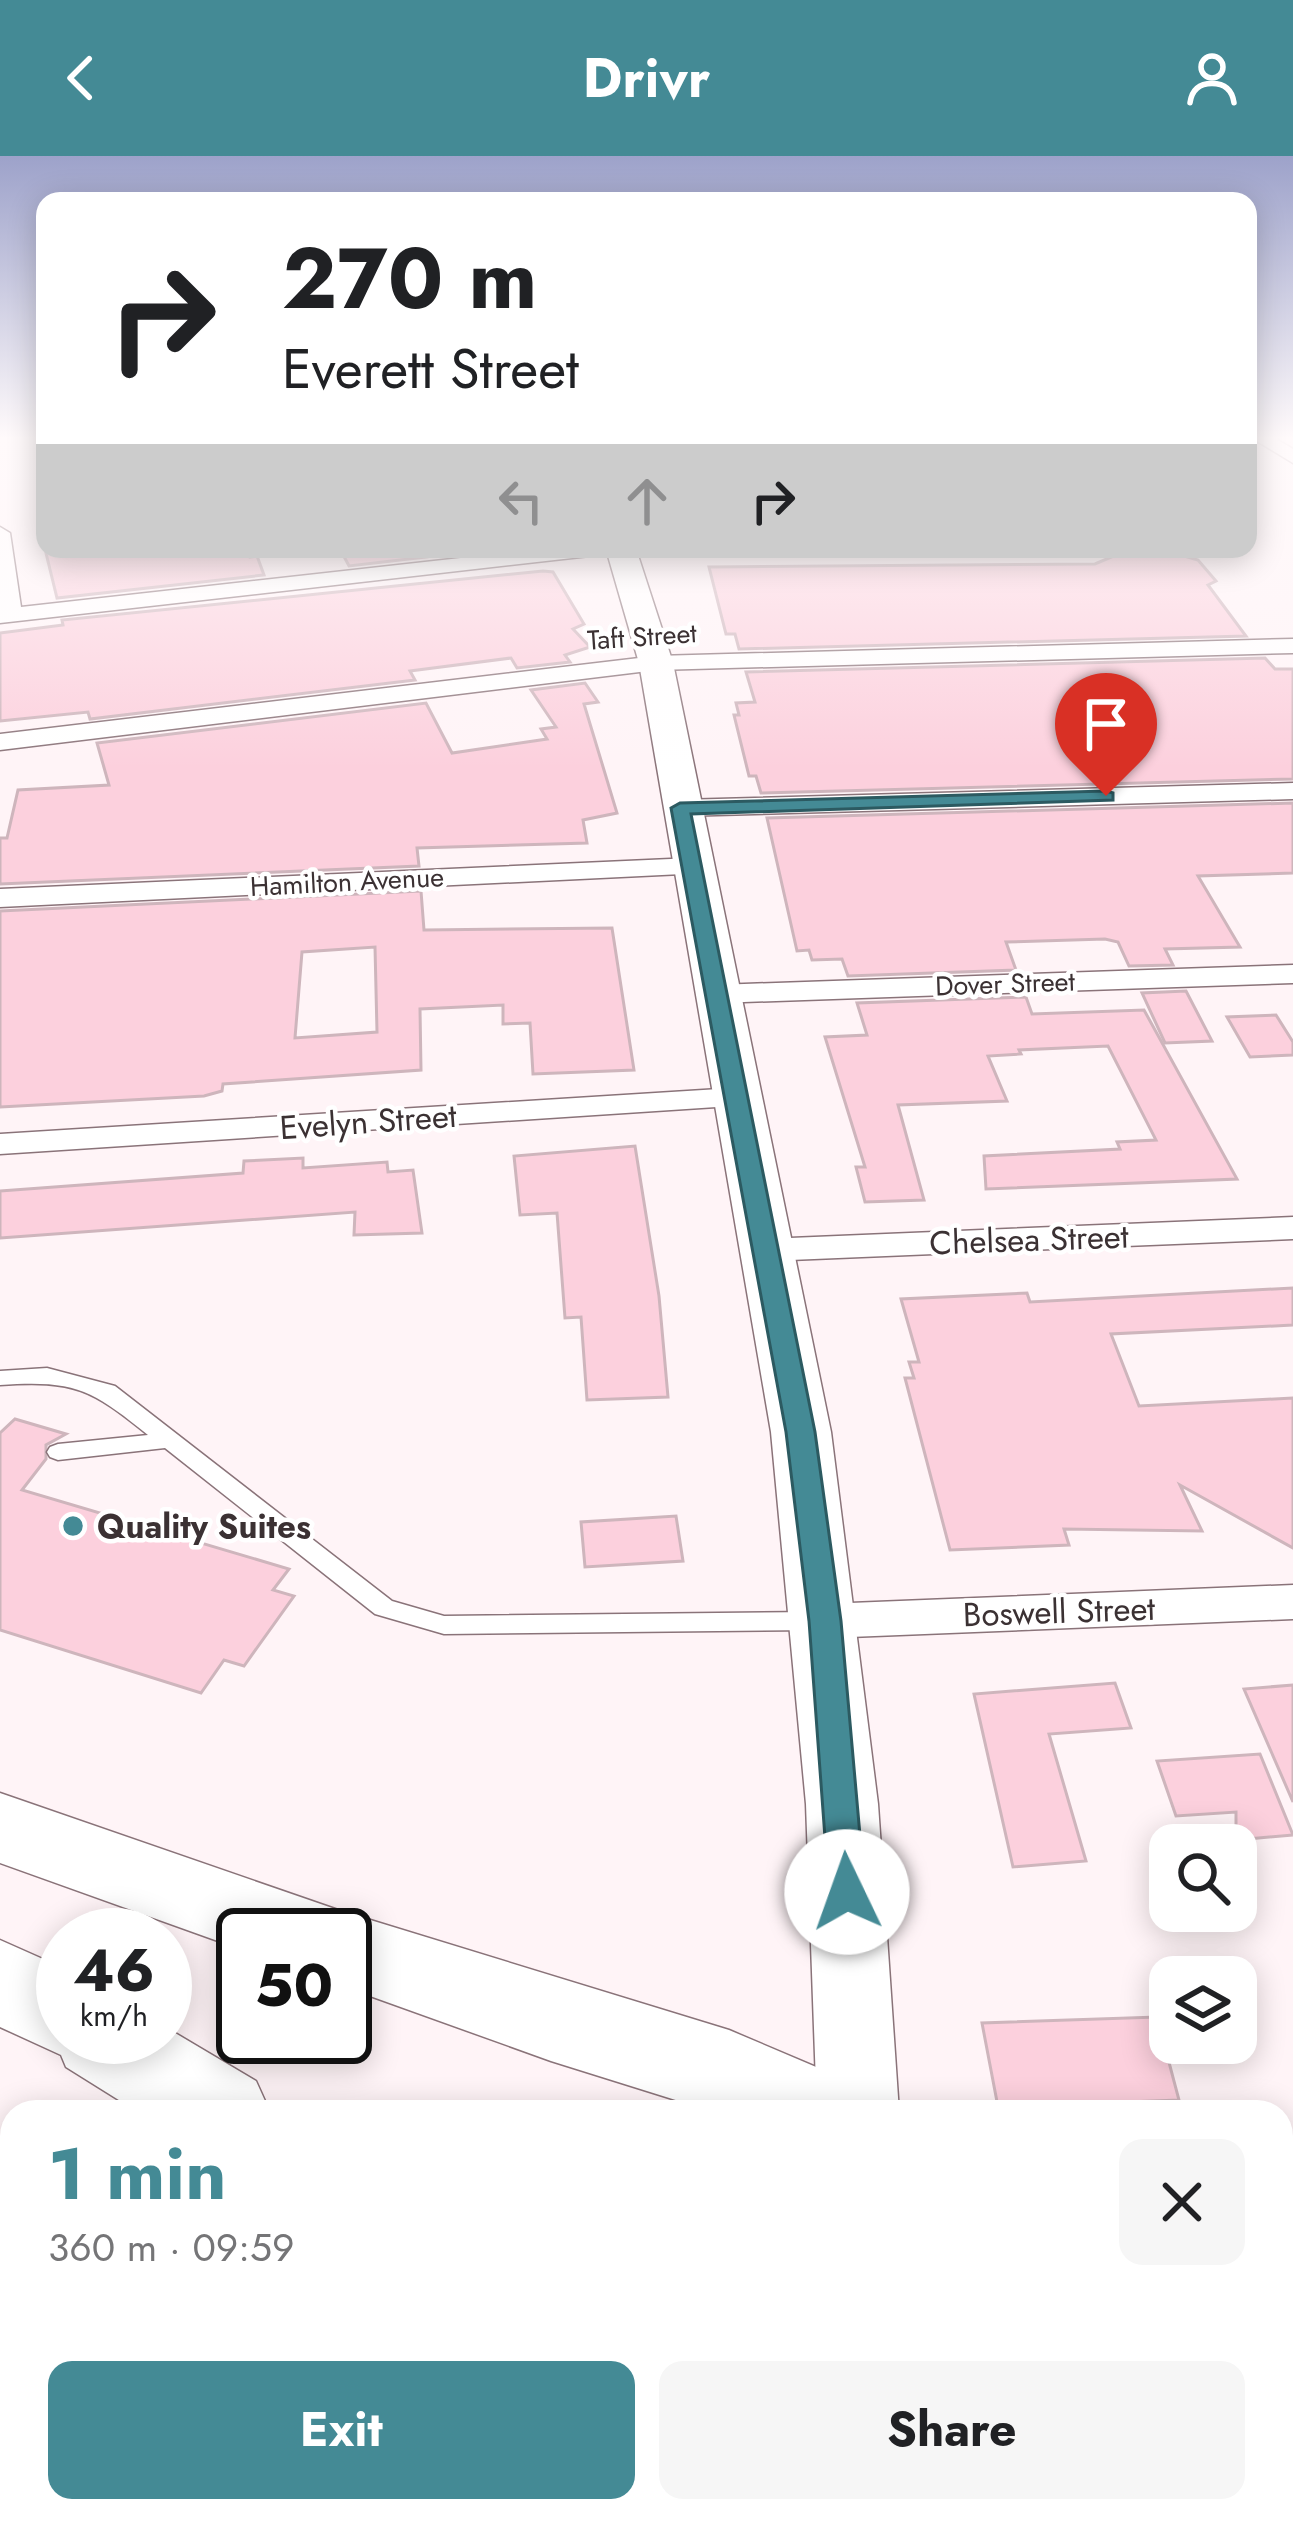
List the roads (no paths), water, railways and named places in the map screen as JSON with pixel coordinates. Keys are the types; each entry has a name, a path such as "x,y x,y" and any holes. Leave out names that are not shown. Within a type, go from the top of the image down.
{"highway":[{"path":"0,1828 230,1908"},
{"path":"372,1957 551,2020 729,2073 789,2100"},
{"path":"0,1980 36,2000"},
{"path":"143,2064 202,2100"}],"main road":[{"path":"624,558 656,663 801,1432 825,1621 858,2100"}],"street":[{"path":"1,547 6,615 517,558"},
{"path":"306,558 316,580"},
{"name":"Taft Street","path":"0,742 656,663 1293,646"},
{"path":"680,808 1293,791"},
{"name":"Hamilton Avenue","path":"0,898 693,867"},
{"name":"Dover Street","path":"716,994 1293,974"},
{"name":"Evelyn Street","path":"0,1144 735,1098"},
{"name":"Chelsea Street","path":"766,1250 1293,1228"},
{"name":"Boswell Street","path":"825,1621 1293,1601"}],"lane":[{"path":"0,1378 47,1375 107,1391 384,1608 412,1619 444,1625 825,1621"},
{"path":"0,1389 47,1375"},
{"path":"58,1452 168,1440"}],"place":[{"name":"Quality Suites","path":"73,1526"}]}
